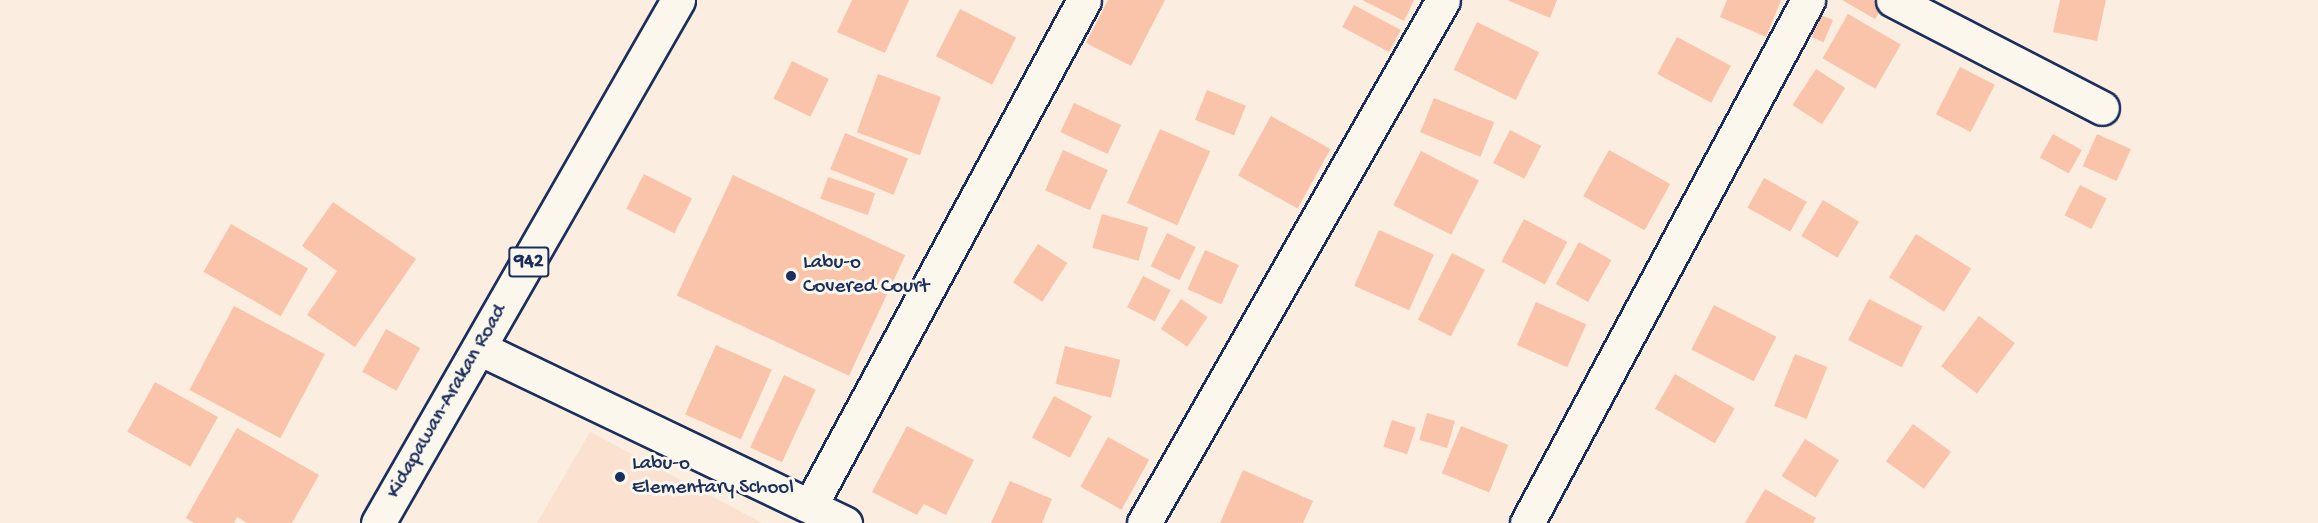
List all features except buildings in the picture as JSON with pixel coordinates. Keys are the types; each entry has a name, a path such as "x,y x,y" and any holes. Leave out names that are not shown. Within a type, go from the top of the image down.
{"street":[{"name":"Kidapawan-Arakan Road","path":"378,523 678,0"},
{"path":"810,506 1084,0"},
{"path":"1144,523 1443,0"},
{"path":"1527,523 1808,0"},
{"path":"1893,0 2102,108"},
{"path":"479,348 845,523"}],"shaded area":[{"name":"Labu-o Elementary School","path":"590,432 762,523 537,523"}],"place":[{"name":"Labu-o Covered Court","path":"791,276"},
{"name":"Labu-o Elementary School","path":"620,477"}]}
